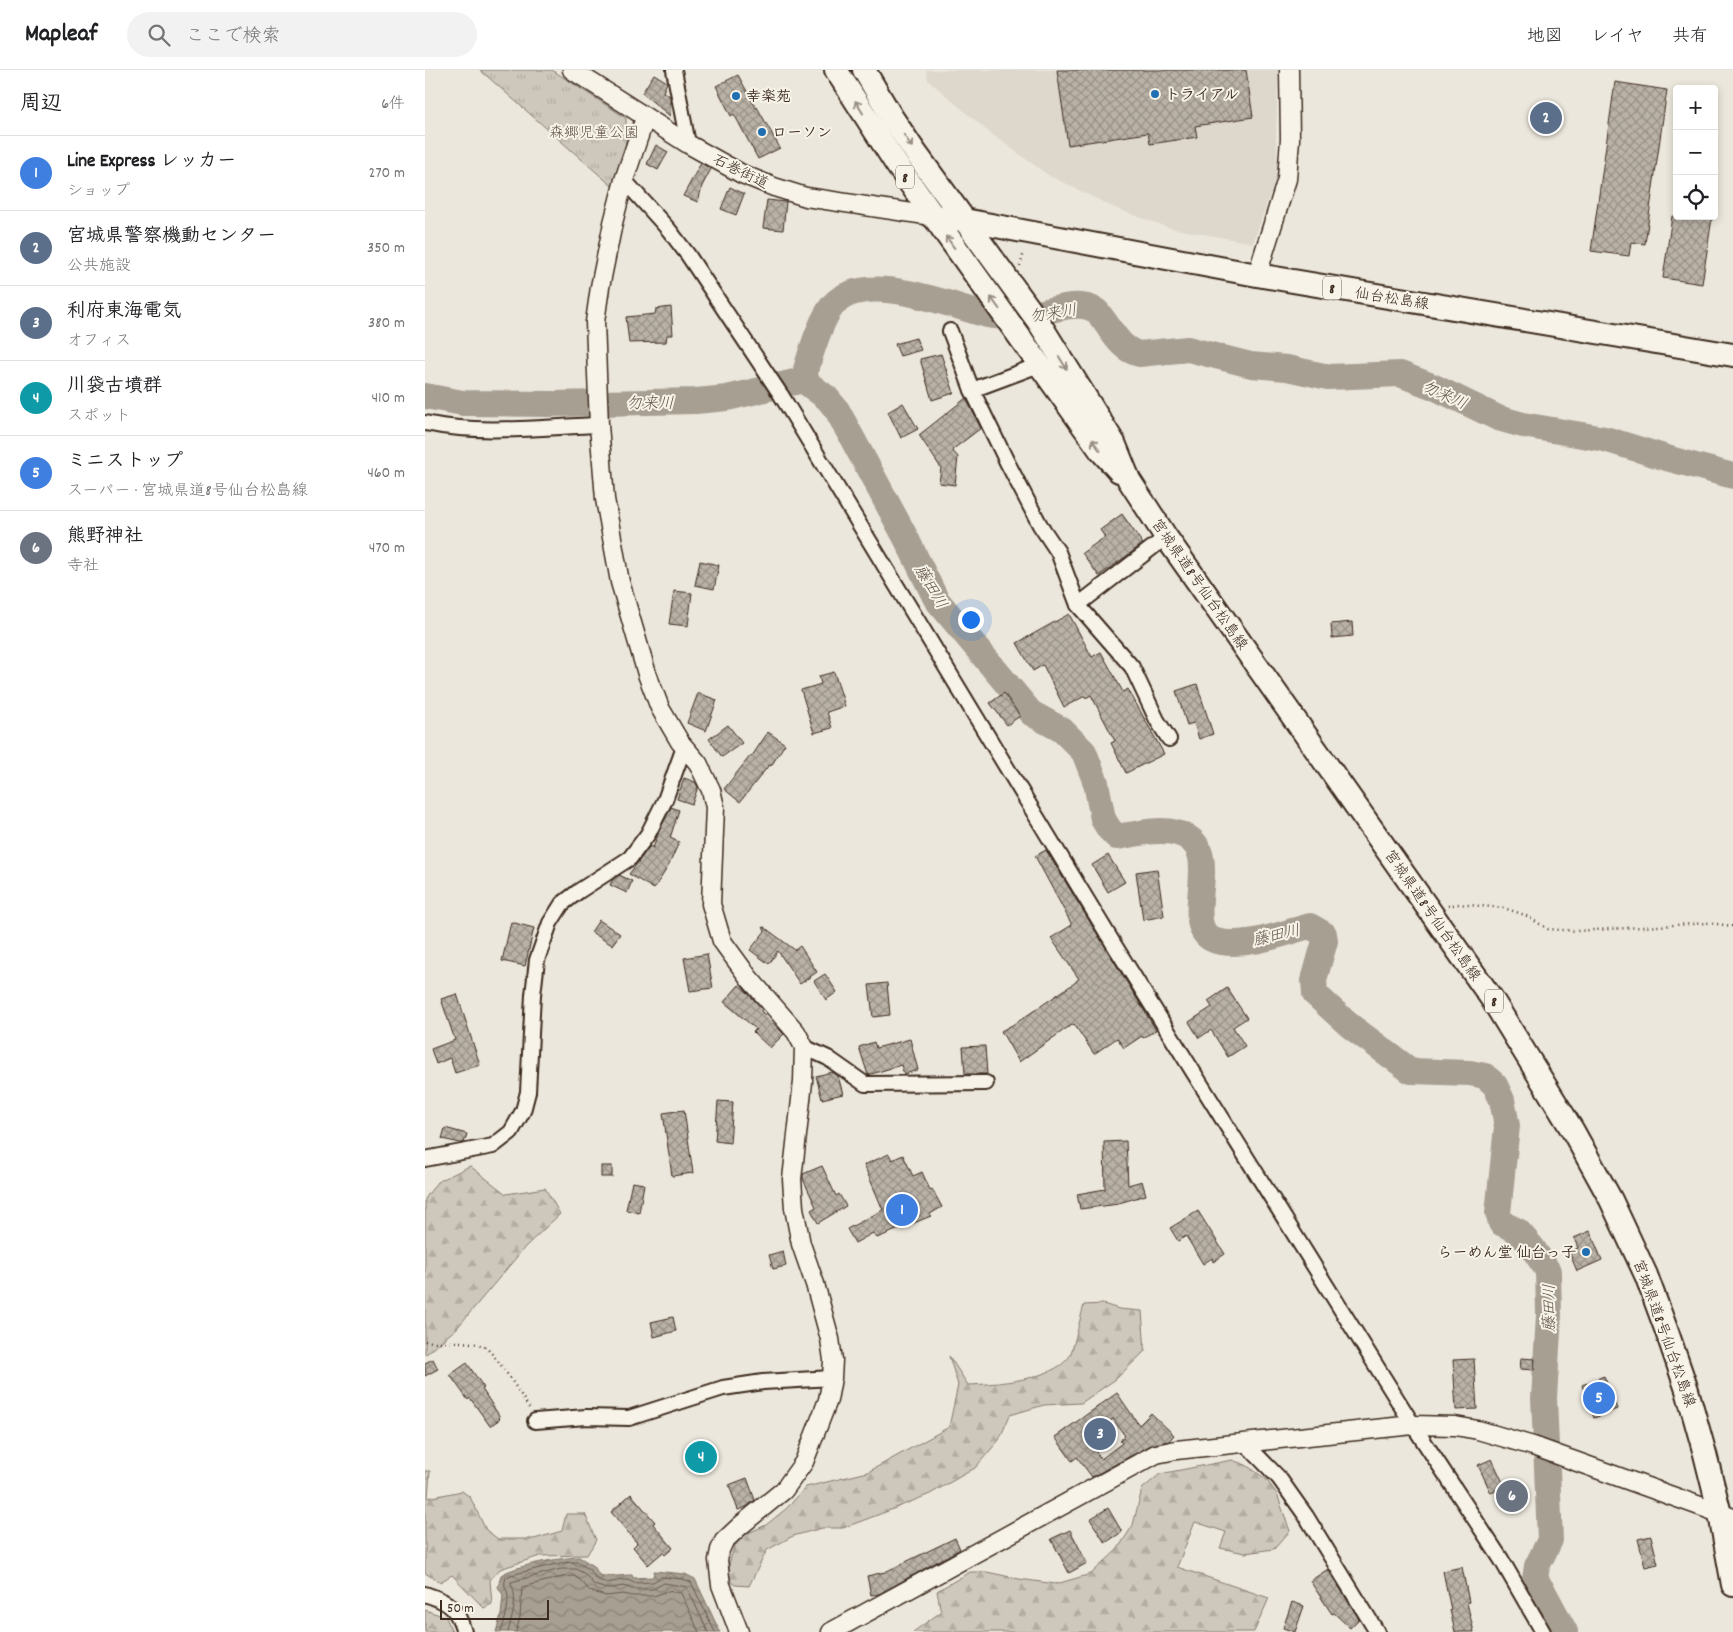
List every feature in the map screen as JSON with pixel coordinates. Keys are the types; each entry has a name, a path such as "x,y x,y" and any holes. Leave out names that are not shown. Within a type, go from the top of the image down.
{"main road":[{"name":"8","path":"836,70 897,166 932,216"},
{"name":"8","path":"864,70 891,116 964,220"},
{"name":"仙台松島線","path":"932,216 964,220 1257,275 1733,355"},
{"name":"宮城県道8号仙台松島線","path":"932,216 1101,451 1129,480"},
{"name":"宮城県道8号仙台松島線","path":"964,220 1038,321 1114,443 1129,480 1166,537 1492,998 1573,1131 1611,1200 1647,1275 1687,1390 1705,1454 1727,1516 1733,1584"}],"street":[{"name":"石巻街道","path":"572,70 688,144 742,174 774,187 806,197 932,216"},
{"path":"674,70 688,144"},
{"path":"1257,275 1287,178 1290,139 1289,70"},
{"path":"645,118 624,180 613,223 595,322 599,424 605,500 620,582 647,674 660,708 684,747 698,762 711,790 715,807 711,904 722,941 749,978 796,1032 805,1047 828,1058 865,1084 985,1083"},
{"path":"624,180 669,230 688,255 781,395 1113,943 1413,1425 1501,1559 1543,1632"},
{"path":"950,331 971,390 1040,525 1058,552 1078,605 1132,667 1157,720 1169,739"},
{"path":"971,390 1039,365"},
{"path":"425,424 447,428 499,429 599,424"},
{"path":"1078,605 1166,537"},
{"path":"425,1159 493,1146 511,1132 523,1111 528,1092 533,994 537,960 550,923 562,904 630,858 648,834 665,800 684,747"},
{"path":"739,1632 721,1586 718,1560 720,1550 724,1541 773,1501 795,1476 818,1427 828,1400 832,1378 833,1360 830,1339 815,1284 801,1244 794,1208 792,1179 805,1047"},
{"path":"535,1420 586,1417 629,1418 723,1388 763,1382 832,1378"},
{"path":"831,1632 1156,1454 1165,1451 1413,1425 1455,1426 1478,1430 1533,1446 1727,1516"},
{"path":"1245,1443 1279,1478 1306,1516 1377,1632"},
{"path":"425,1594 440,1599 453,1607 460,1618 464,1632"}],"path":[{"path":"1448,906 1457,904 1504,908 1525,915 1548,929 1577,931 1708,923 1733,926"},
{"path":"425,1342 465,1342 483,1346 498,1361 526,1402 535,1420"}],"shaded area":[{"path":"926,70 1278,70 1276,140 1278,172 1253,243 1170,228 1117,209 1048,175 990,133 928,80"}],"green space":[{"name":"森郷児童公園","path":"480,70 552,70 626,118 626,145 623,162 621,170 612,186"},
{"path":"470,1166 506,1194 545,1188 560,1214 526,1246 457,1328 425,1355 425,1199 437,1182"},
{"path":"1103,1304 1119,1309 1142,1311 1145,1351 1116,1379 1081,1403 1044,1405 1010,1415 999,1440 975,1468 930,1494 843,1528 822,1528 793,1536 767,1550 749,1586 735,1585 730,1581 729,1564 734,1547 744,1535 766,1525 787,1508 806,1487 868,1472 949,1427 958,1385 949,1356 968,1385 1008,1382 1037,1376 1061,1365 1069,1357 1084,1305"},
{"path":"1232,1460 1246,1465 1266,1479 1277,1494 1290,1531 1274,1549 1245,1553 1220,1548 1226,1532 1195,1522 1177,1567 1269,1598 1254,1632 913,1632 941,1612 937,1591 970,1572 987,1572 1056,1584 1091,1574 1117,1550 1133,1525 1142,1489 1160,1474"},
{"path":"425,1471 430,1471 428,1498 462,1491 470,1497 486,1530 498,1539 534,1539 562,1531 566,1514 585,1514 596,1540 587,1555 540,1556 500,1569 490,1580 492,1604 484,1608 452,1575 440,1582 425,1573"},
{"path":"425,1610 446,1617 452,1632 425,1632"}],"water":[{"path":"579,1557 594,1566 599,1575 603,1576 632,1575 633,1578 653,1577 654,1571 685,1574 695,1579 720,1632 496,1632 501,1615 503,1595 498,1587 501,1575 527,1565"}],"building":[{"name":"トライアル","path":"1057,70 1246,70 1253,117 1195,126 1197,137 1150,144 1148,133 1068,145"},
{"path":"654,74 667,82 663,92 670,96 670,116 642,93"},
{"path":"738,75 780,148 758,159 734,114 731,116 716,86"},
{"path":"1615,82 1667,90 1645,244 1631,242 1629,256 1591,251"},
{"path":"656,145 668,152 658,170 647,164"},
{"path":"701,163 711,169 702,186 698,202 683,196"},
{"path":"730,187 744,194 736,215 721,209"},
{"path":"767,200 786,202 783,230 763,228"},
{"path":"1672,216 1673,220 1712,220 1702,284 1663,278"},
{"path":"671,307 673,335 667,335 666,342 629,343 626,317 655,314 656,309"},
{"path":"916,338 921,350 900,356 895,344"},
{"path":"941,354 954,393 932,400 920,359"},
{"path":"966,398 981,428 952,450 958,457 955,485 939,483 941,468 919,435"},
{"path":"903,403 918,429 901,438 888,412"},
{"path":"1122,514 1143,544 1099,576 1082,553 1105,537 1100,530"},
{"path":"700,561 719,565 714,589 695,585"},
{"path":"674,591 692,593 688,626 669,624"},
{"path":"1069,614 1092,657 1101,652 1123,692 1128,689 1164,754 1126,773 1111,743 1115,741 1091,695 1086,698 1085,696 1064,707 1043,665 1033,671 1017,643"},
{"path":"1352,622 1353,636 1332,638 1331,624"},
{"path":"834,672 845,706 827,712 832,728 814,733 801,690 821,684 819,676"},
{"path":"1197,684 1213,734 1199,739 1194,723 1187,725 1176,691"},
{"path":"698,693 717,700 706,731 687,723"},
{"path":"1004,693 1020,716 1007,725 990,703"},
{"path":"728,725 742,743 722,757 709,739"},
{"path":"768,732 785,744 771,766 769,765 740,802 724,789 752,756"},
{"path":"684,778 695,782 698,787 692,804 677,799"},
{"path":"671,807 679,810 670,838 679,842 669,865 654,889 629,874 650,846 653,848"},
{"path":"1046,850 1156,1030 1143,1038 1142,1036 1124,1048 1117,1038 1094,1054 1074,1024 1019,1062 1001,1031 1016,1023 1079,979 1051,938 1072,925 1035,856"},
{"path":"1108,855 1125,882 1108,892 1092,865"},
{"path":"1157,869 1164,916 1143,920 1136,872"},
{"path":"619,875 632,881 627,893 610,885 613,879"},
{"path":"599,920 620,934 612,945 591,932"},
{"path":"511,922 534,928 525,966 502,961"},
{"path":"763,927 795,950 800,946 817,972 800,984 778,951 769,964 750,950 765,931"},
{"path":"707,954 713,988 690,991 684,958"},
{"path":"825,974 837,992 826,1000 814,981"},
{"path":"887,983 890,1015 873,1017 869,985"},
{"path":"739,985 784,1034 770,1048 753,1032 756,1029 724,1002"},
{"path":"1227,988 1247,1018 1233,1027 1245,1046 1228,1057 1211,1030 1199,1038 1189,1022 1212,1007 1208,1001"},
{"path":"457,994 480,1065 455,1073 450,1058 436,1064 431,1049 455,1040 441,999"},
{"path":"910,1039 918,1070 904,1074 901,1065 868,1075 859,1047 874,1042 876,1048"},
{"path":"985,1046 987,1074 965,1074 963,1047"},
{"path":"832,1072 838,1076 843,1094 822,1099 816,1076"},
{"path":"718,1101 733,1102 730,1143 715,1141"},
{"path":"684,1110 693,1173 672,1176 663,1113"},
{"path":"445,1128 467,1134 464,1143 442,1139"},
{"path":"1126,1141 1128,1185 1142,1181 1146,1195 1119,1204 1080,1209 1077,1194 1105,1189 1104,1142"},
{"path":"889,1154 892,1160 903,1155 913,1176 922,1172 930,1190 932,1189 942,1207 930,1214 931,1216 877,1238 873,1233 855,1243 847,1229 883,1210 864,1165"},
{"path":"601,1166 612,1166 612,1177 601,1177"},
{"path":"822,1166 836,1196 839,1194 846,1206 818,1223 811,1210 816,1207 803,1179 803,1174"},
{"path":"632,1182 644,1184 639,1213 626,1210"},
{"path":"1198,1211 1225,1254 1213,1262 1212,1258 1203,1264 1186,1236 1178,1241 1170,1228"},
{"path":"1590,1231 1602,1260 1577,1271 1569,1252 1578,1248 1574,1238"},
{"path":"783,1251 786,1266 773,1269 769,1255"},
{"path":"673,1317 676,1331 654,1337 651,1322"},
{"path":"1521,1358 1535,1359 1534,1370 1520,1369"},
{"path":"433,1359 438,1369 425,1376 425,1363"},
{"path":"1474,1359 1477,1409 1456,1410 1453,1360"},
{"path":"467,1363 500,1417 490,1426 470,1398 468,1400 450,1375"},
{"path":"1604,1376 1617,1409 1594,1418 1582,1385"},
{"path":"1117,1393 1139,1425 1151,1413 1174,1435 1169,1441 1151,1445 1092,1477 1077,1457 1072,1461 1055,1437","holes":["1113,1419 1125,1436 1120,1440 1122,1443 1101,1459 1086,1437"]},
{"path":"1492,1459 1505,1487 1491,1493 1478,1465"},
{"path":"747,1478 755,1500 738,1510 729,1485"},
{"path":"631,1494 655,1522 653,1524 673,1548 665,1555 663,1552 648,1565 633,1547 637,1543 611,1512"},
{"path":"1108,1508 1122,1532 1105,1543 1090,1519"},
{"path":"1070,1530 1087,1563 1069,1573 1051,1539"},
{"path":"1651,1536 1658,1564 1645,1567 1638,1539"},
{"path":"955,1538 960,1549 879,1594 871,1595 867,1576 885,1572"},
{"path":"1462,1567 1469,1602 1467,1603 1474,1632 1455,1632 1450,1610 1443,1571"},
{"path":"1328,1569 1359,1619 1350,1628 1334,1613 1332,1614 1310,1581"},
{"path":"1292,1602 1304,1606 1295,1632 1283,1628"}],"waterway":[{"name":"勿来川","path":"803,380 815,340 824,319 834,304 848,294 866,290 908,293 1000,317 1023,316 1066,307 1086,307 1098,312 1122,344 1132,352 1139,354 1188,349 1251,365 1287,368 1328,377 1400,374 1434,387 1498,418 1523,425 1605,439 1733,476"},
{"name":"藤田川","path":"803,380 827,398 837,410 906,538 936,599 1031,713 1062,730 1084,752 1096,783 1103,819 1109,829 1117,837 1162,831 1177,833 1193,841 1200,855 1202,871 1199,907 1200,923 1207,935 1221,942 1243,943 1266,939 1310,926 1324,934 1325,941 1314,980 1315,994 1349,1025 1411,1071 1470,1073 1485,1076 1495,1085 1502,1100 1507,1126 1498,1213 1501,1223 1518,1231 1532,1247 1548,1271 1549,1315 1544,1398 1550,1540 1537,1566 1535,1579 1565,1632"},
{"name":"勿来川","path":"425,396 463,403 552,404 696,401 727,398 803,380"}],"place":[{"name":"トライアル","path":"1155,94"},
{"name":"幸楽苑","path":"736,96"},
{"name":"宮城県警察機動センター","path":"1546,118"},
{"name":"ローソン","path":"762,132"},
{"name":"Line Express レッカー","path":"902,1210"},
{"name":"らーめん堂 仙台っ子","path":"1586,1252"},
{"name":"ミニストップ","path":"1599,1398"},
{"name":"利府東海電気","path":"1100,1434"},
{"name":"川袋古墳群","path":"701,1457"},
{"name":"熊野神社","path":"1512,1496"}]}
